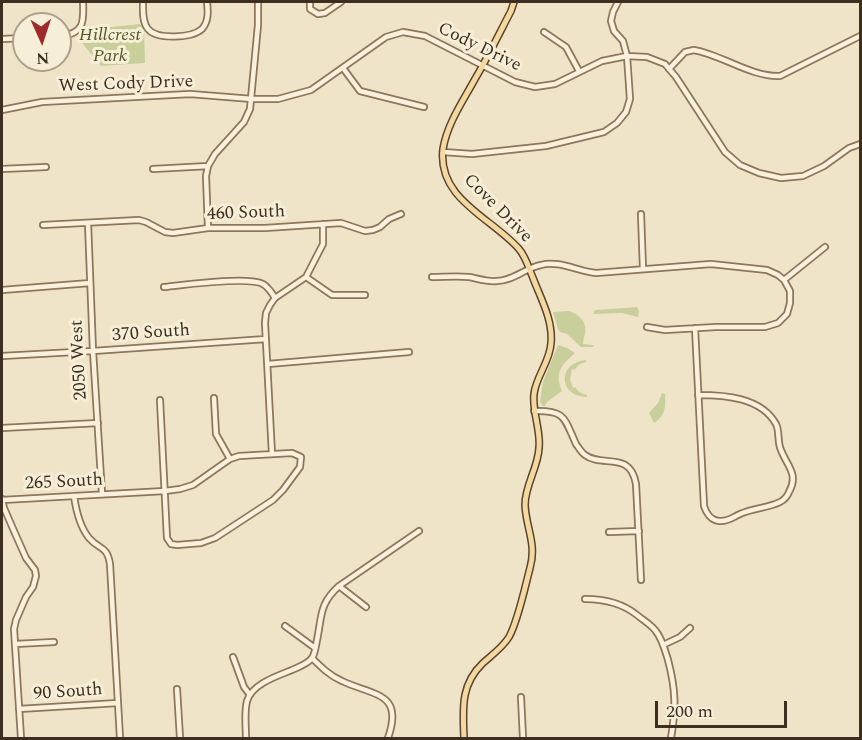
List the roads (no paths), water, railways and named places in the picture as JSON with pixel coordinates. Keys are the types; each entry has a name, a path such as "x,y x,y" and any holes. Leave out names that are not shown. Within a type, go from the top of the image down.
{"main road":[{"name":"Cove Drive","path":"464,738 464,696 469,682 476,670 503,644 511,632 531,564 533,544 525,502 539,450 534,396 535,386 549,356 551,335 548,316 521,251 457,194 445,170 443,152 449,126 512,11 514,2"}],"street":[{"path":"72,34 79,30 83,23 83,2"},
{"path":"143,2 144,18 149,31 163,37 192,34 201,30 208,13 207,2"},
{"path":"208,228 206,176 208,166 248,117 252,99 258,2"},
{"path":"310,2 310,9 318,14 325,13 341,2"},
{"path":"443,152 472,154 546,146 604,132 617,123 626,112 630,99 627,56 623,41 614,31 611,21 618,2"},
{"name":"Cody Drive","path":"252,99 279,99 311,90 386,37 403,32 424,36 515,82 535,87 555,84 602,61 627,56 647,57 665,64 676,76 725,152 740,165 759,173 781,178 803,176 824,166 849,148 861,144"},
{"path":"544,32 566,47 579,71"},
{"path":"669,69 685,52 694,50 758,73 780,76 861,36"},
{"path":"343,68 360,91 424,107"},
{"name":"West Cody Drive","path":"2,110 42,102 190,94 252,99"},
{"path":"153,169 208,166"},
{"path":"2,169 46,167"},
{"name":"460 South","path":"43,225 139,220 165,232 173,233 208,228 265,228 341,223 365,231 373,230 401,214"},
{"path":"641,214 643,269"},
{"name":"2050 West","path":"88,223 102,494"},
{"path":"272,454 266,313 276,298 306,277 323,244 323,224"},
{"path":"784,280 825,248"},
{"path":"432,277 506,281 529,269 552,263 596,273 711,264 767,270 778,274 790,291 790,303 786,314 778,323 765,327 665,330 647,327"},
{"path":"306,277 332,296 365,295"},
{"path":"164,287 224,281 256,281 268,288 276,298"},
{"path":"2,290 90,283"},
{"path":"695,328 698,395 704,506 709,516 717,521 725,521 781,502 787,497 792,485 793,473 781,451 775,422 753,403 720,395 698,395"},
{"name":"370 South","path":"2,356 266,339"},
{"path":"268,364 409,352"},
{"path":"160,400 167,538 171,544 177,545 201,543 215,538 273,500 300,466 301,457 292,453 239,456 230,459 216,434 214,398"},
{"path":"534,411 552,411 561,415 585,455 618,462 629,468 633,474 636,481 641,580"},
{"path":"2,428 98,423"},
{"name":"265 South","path":"2,500 180,489 193,485 230,459"},
{"path":"74,496 80,521 88,537 102,547 109,556 120,738"},
{"path":"2,500 36,576 14,629 21,738"},
{"path":"246,738 246,708 250,695 269,680 312,658 322,611 329,595 419,531"},
{"path":"609,532 639,531"},
{"path":"339,586 366,607"},
{"path":"585,599 621,604 651,626 658,635 673,678 675,696 671,738"},
{"path":"285,626 315,648"},
{"path":"663,645 680,637 690,628"},
{"path":"15,644 54,642"},
{"path":"233,657 244,687 250,695"},
{"path":"312,658 340,680 381,696 387,701 393,713 388,738"},
{"path":"177,689 180,738"},
{"path":"520,697 523,738"},
{"name":"90 South","path":"19,709 118,703"}],"park label":[{"name":"Hillcrest Park","path":"110,46"}]}
